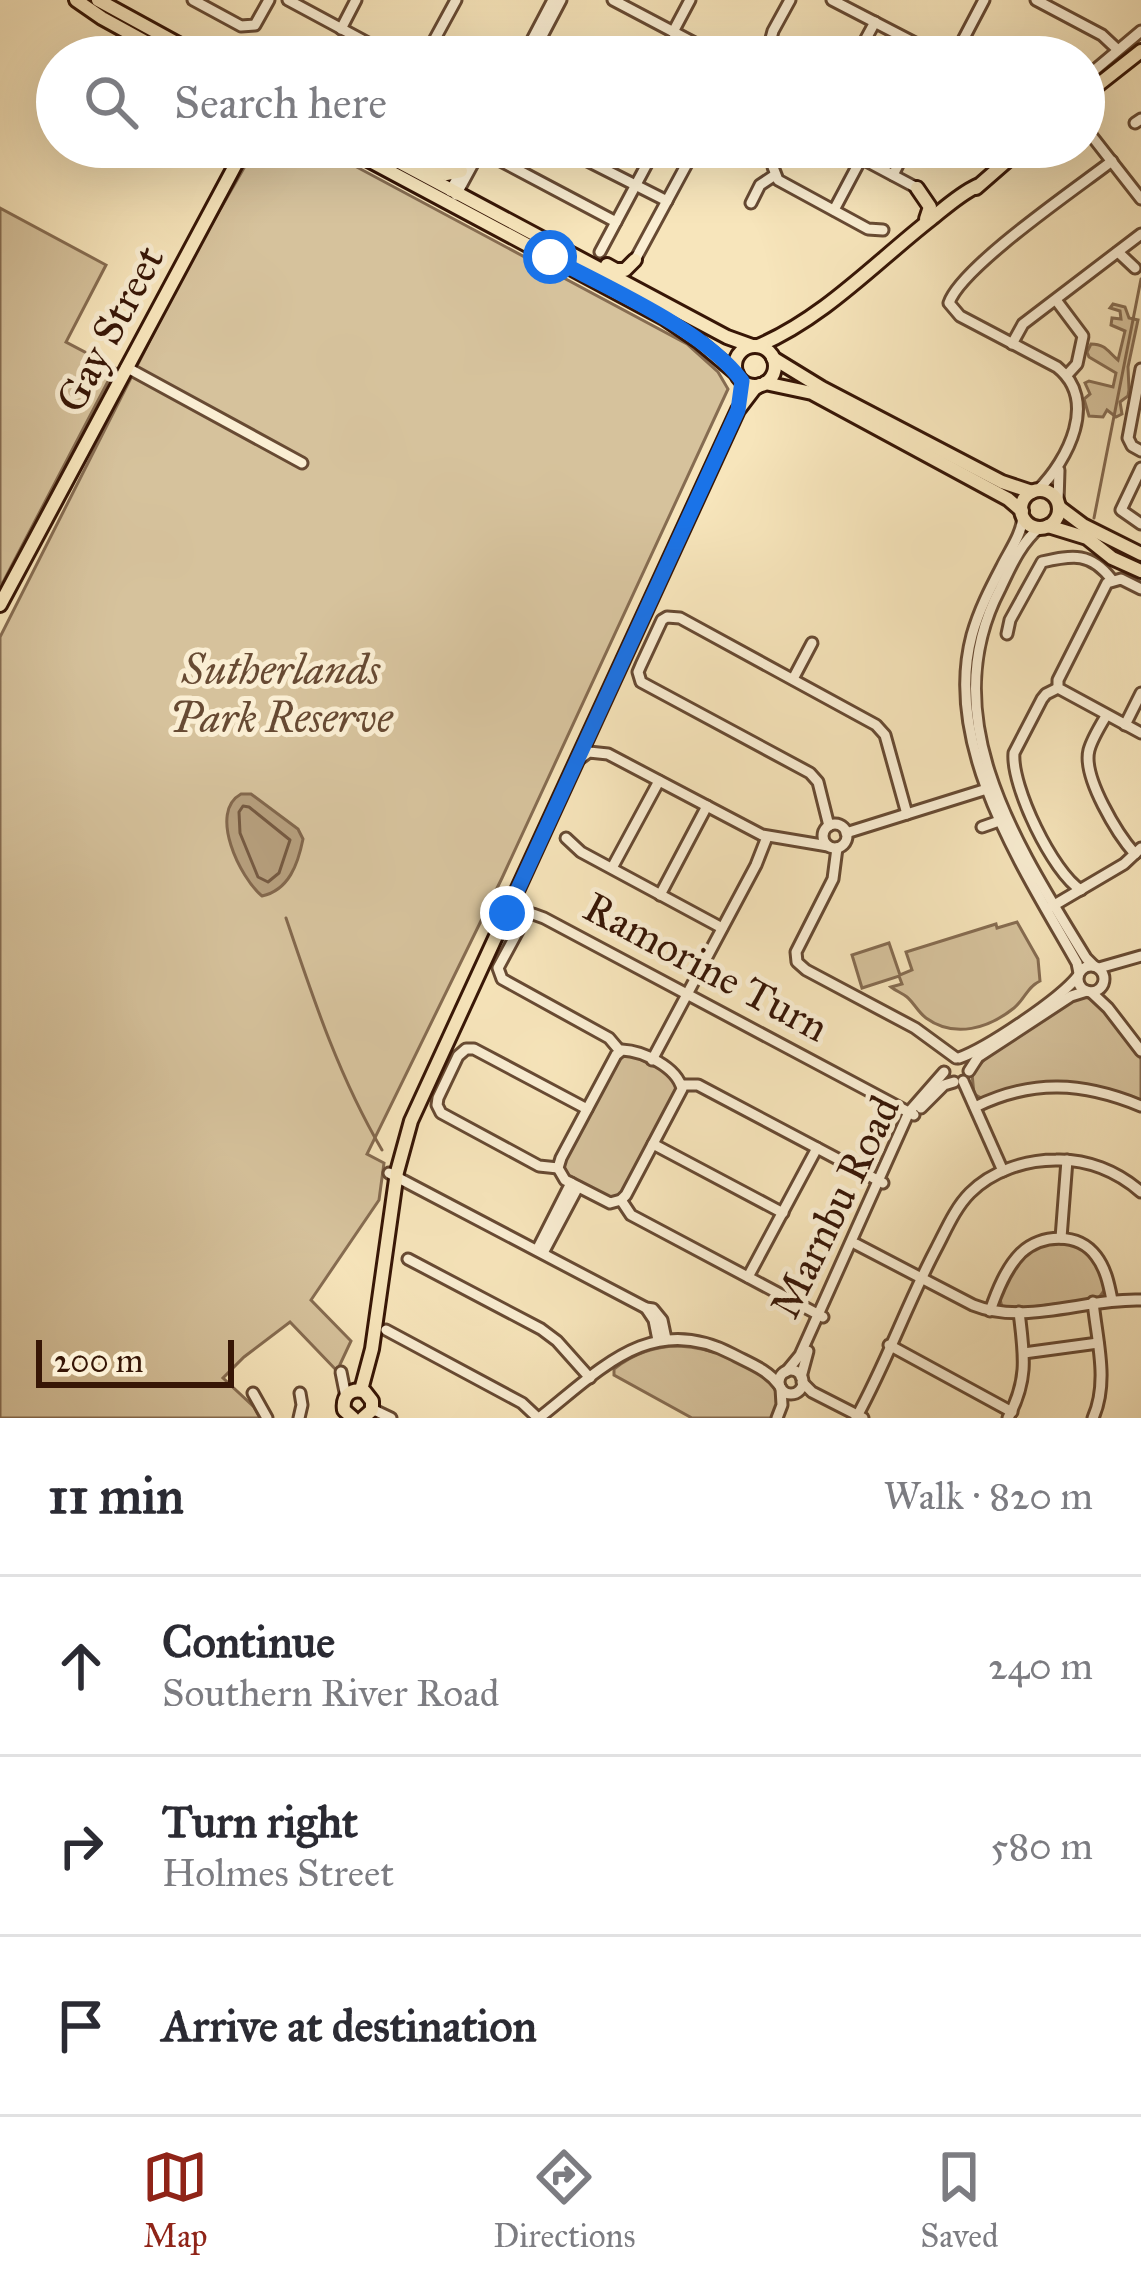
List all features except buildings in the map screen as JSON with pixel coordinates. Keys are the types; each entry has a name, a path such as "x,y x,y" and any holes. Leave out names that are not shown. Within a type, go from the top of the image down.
{"main road":[{"path":"76,0 134,36"},
{"path":"98,0 164,36"},
{"path":"1105,79 1141,51"},
{"name":"Gay Street","path":"0,605 233,168"},
{"path":"389,168 568,251 727,337 755,346 822,388 1002,482 1050,492 1083,525 1141,554"},
{"path":"411,168 451,197 664,318 746,384 802,390 821,398 994,492 1030,524 1087,538 1112,558 1141,571"},
{"path":"411,168 446,174 461,171"},
{"path":"738,410 738,356 781,335 950,210 998,168"},
{"path":"866,273 976,186"},
{"path":"917,188 953,202"},
{"path":"885,256 930,213 928,201 917,188"},
{"path":"568,251 577,249 620,270 635,260"},
{"path":"353,1418 344,1410 372,1349 392,1180 411,1121 738,410 774,372 772,356 781,335"},
{"path":"1022,513 1025,498 1035,491"},
{"path":"1044,527 1058,516 1058,504"},
{"path":"554,809 568,766 608,691"},
{"path":"354,1392 371,1397 368,1413"}],"street":[{"path":"193,0 245,27 255,25 269,0"},
{"path":"288,0 356,36"},
{"path":"341,28 356,0"},
{"path":"436,36 456,0"},
{"path":"541,36 557,0"},
{"path":"538,36 557,0"},
{"path":"613,0 681,36"},
{"path":"673,32 690,0"},
{"path":"832,0 902,36"},
{"path":"965,36 984,0"},
{"path":"1036,0 1104,36"},
{"path":"771,36 785,2"},
{"path":"867,36 875,22"},
{"path":"1105,61 1141,31"},
{"path":"1105,37 1118,50"},
{"path":"1105,152 1141,199"},
{"path":"1105,166 1112,161"},
{"path":"451,197 463,168"},
{"path":"451,197 468,168"},
{"path":"516,168 616,222"},
{"path":"601,168 667,201"},
{"path":"600,252 645,168"},
{"path":"635,260 685,168"},
{"path":"774,168 784,184 868,229 883,230"},
{"path":"833,210 856,168"},
{"path":"879,168 917,188"},
{"path":"893,175 896,168"},
{"path":"1058,504 1060,465 1076,427 1075,395 1067,375 960,316 950,303 974,267 1103,168"},
{"path":"751,203 760,185 775,175"},
{"path":"1012,344 1023,325 1141,234"},
{"path":"1118,252 1135,268"},
{"path":"1056,300 1083,336 1077,364 1067,375"},
{"path":"126,368 302,464"},
{"path":"1141,372 1128,438 1141,451"},
{"path":"1035,491 1060,465"},
{"path":"1141,468 1121,510 1141,524"},
{"path":"1022,513 1021,530 985,598 969,647 965,699 972,742 1004,820 1077,963 1080,986 1108,1008 1141,1051"},
{"path":"992,788 976,722 975,658 991,605 1024,542 1044,527"},
{"path":"1007,634 1042,562 1076,555 1102,568 1112,580"},
{"path":"1058,688 1107,583 1121,579 1141,589"},
{"path":"907,814 885,735 876,724 671,615 662,620 638,672 641,682 810,773 818,782 828,826 823,835 832,847 833,879 796,952 796,962 968,1064 962,1078 1003,1171"},
{"path":"793,679 812,643"},
{"path":"1058,688 1141,734"},
{"path":"1058,688 1042,699 1013,762 1025,805 1044,841 1063,876 1081,890"},
{"path":"1125,725 1141,693"},
{"path":"1050,908 1138,851 1124,841 1088,766 1089,750 1106,716"},
{"path":"592,728 608,754"},
{"path":"577,762 589,752 608,754 767,837 832,847 846,841 846,833 839,825 828,826 792,840"},
{"path":"612,868 659,781"},
{"path":"846,833 992,788"},
{"path":"660,895 707,806"},
{"path":"982,827 1004,820"},
{"path":"652,1060 767,837"},
{"path":"566,838 581,852 722,928"},
{"path":"1050,908 1100,974 1108,1008"},
{"name":"Ramorine Turn","path":"620,1051 609,1038 502,979 499,968 522,918 533,914 544,918 911,1113"},
{"path":"1100,974 1141,956"},
{"path":"944,1070 948,1061 975,1051 1063,993 1087,966 1100,974"},
{"name":"Marnbu Road","path":"911,1113 944,1085 962,1078 979,1058 1071,996 1089,992 1100,974"},
{"path":"931,1040 944,1061 947,1078 962,1078"},
{"path":"558,1168 539,1166 441,1113 439,1098 458,1057 474,1049 586,1109"},
{"path":"631,1050 652,1060 676,1074 682,1085 621,1200 609,1203 561,1177 558,1168 620,1051 631,1050"},
{"name":"Marnbu Road","path":"802,1380 804,1360 821,1316 911,1113 944,1070"},
{"path":"682,1085 698,1085 880,1181"},
{"path":"975,1108 1010,1092 1063,1086 1101,1091 1141,1106"},
{"path":"653,1144 783,1213"},
{"path":"748,1277 817,1148"},
{"path":"857,1417 921,1277 970,1193 1003,1171 1040,1160 1067,1160 1118,1175 1141,1192"},
{"path":"1061,1238 1067,1160"},
{"path":"392,1180 414,1186 646,1308 662,1340"},
{"name":"Marnbu Road","path":"785,1372 821,1316 880,1181"},
{"path":"540,1251 574,1185"},
{"path":"621,1200 632,1215 821,1316"},
{"path":"990,1311 1021,1253 1041,1241 1061,1238 1081,1243 1094,1253 1112,1300"},
{"path":"856,1244 990,1311 1141,1300"},
{"path":"408,1259 541,1329 590,1378"},
{"path":"1093,1302 1102,1374 1093,1418"},
{"path":"890,1345 1010,1415 1023,1383 1019,1312"},
{"path":"386,1330 522,1403 538,1418 625,1352 662,1340 688,1339 710,1344 767,1372 794,1394 857,1417"},
{"path":"1024,1353 1098,1343"},
{"path":"767,1372 794,1371 812,1392 857,1417"},
{"path":"778,1418 785,1372"},
{"path":"782,1405 800,1390 802,1380"},
{"path":"253,1393 267,1418"},
{"path":"299,1418 300,1393"},
{"path":"368,1413 391,1418"}],"green space":[{"name":"Sutherlands Park Reserve","path":"244,168 359,168 687,344 718,372 728,389 502,878 367,1154 384,1163 379,1200 311,1300 351,1341 337,1371 290,1322 223,1378 260,1418 0,1418 0,637 187,267"},
{"path":"0,208 106,265 66,342 115,368 0,588"},
{"path":"1113,304 1125,307 1129,318 1138,320 1128,367 1128,396 1120,402 1122,414 1116,417 1107,410 1103,417 1089,416 1084,399 1090,394 1085,383 1113,387 1116,373 1087,352 1091,344 1100,345 1118,360 1125,331 1111,325 1112,318 1121,319 1120,311 1110,308"},
{"path":"1017,922 1038,959 1040,981 994,1021 960,1029 937,1024 891,987 902,984 899,976 862,988 852,955 889,943 900,975 912,970 906,952"},
{"path":"1088,994 1101,1004 1141,1059 1141,1103 1062,1084 1026,1087 983,1099 974,1094 972,1074 988,1055 1069,1001"},
{"path":"629,1054 672,1075 678,1090 622,1195 609,1199 568,1178 562,1168 620,1056"},
{"path":"1062,1241 1084,1249 1098,1265 1106,1288 1098,1299 1002,1307 999,1295 1022,1258 1038,1247"},
{"path":"679,1346 720,1354 757,1372 779,1390 776,1418 692,1418 614,1375 614,1369 637,1355"}],"water":[{"path":"241,794 251,794 298,829 303,839 286,882 262,896 237,861 227,829 227,815"}],"waterway":[{"path":"1094,518 1141,279"},
{"path":"286,918 340,1066 382,1150"}],"route":[{"path":"507,913 738,410 742,386 728,365 679,327 550,257"}]}
